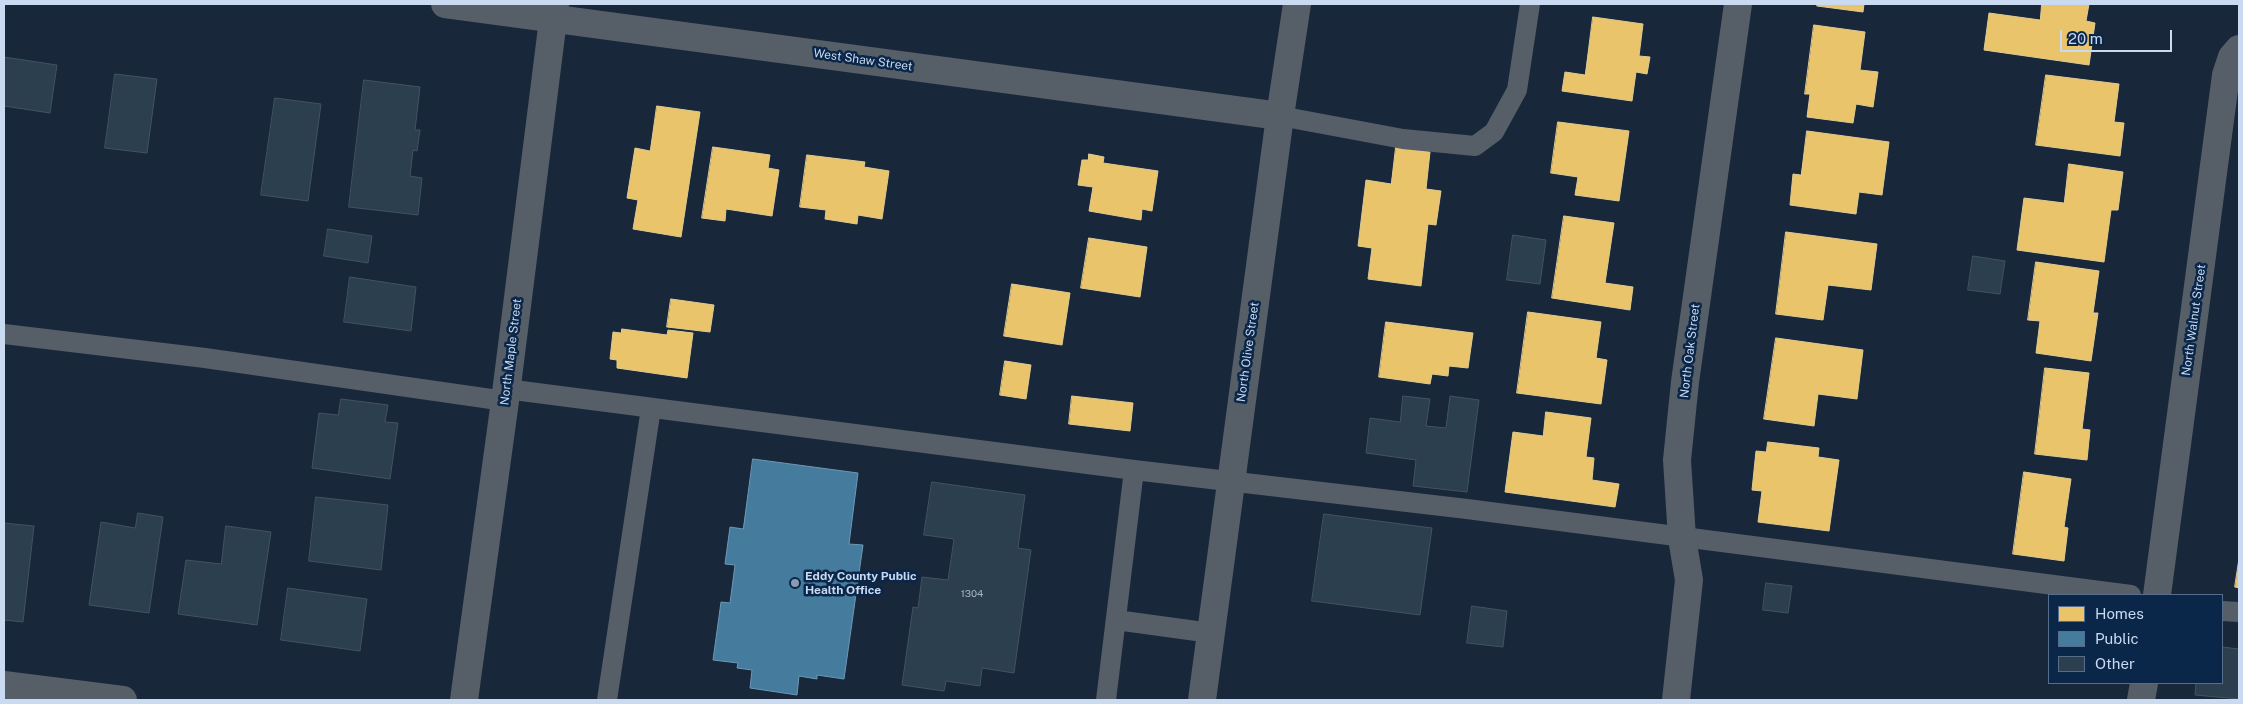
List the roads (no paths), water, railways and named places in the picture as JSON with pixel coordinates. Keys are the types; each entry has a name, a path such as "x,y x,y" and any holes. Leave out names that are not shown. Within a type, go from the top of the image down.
{"street":[{"name":"West Shaw Street","path":"445,4 554,11 1280,116"},
{"name":"North Olive Street","path":"1202,700 1230,482 1297,4"},
{"name":"North Oak Street","path":"1676,700 1689,580 1682,538 1677,460 1688,363 1738,4"},
{"name":"North Maple Street","path":"464,700 554,11"},
{"name":"North Walnut Street","path":"2157,594 2226,75 2232,57 2239,49"},
{"path":"2141,700 2144,684"},
{"path":"4,685 123,700"}],"lane":[{"path":"1280,116 1403,139 1475,146 1494,132 1517,90 1530,4"},
{"path":"4,334 505,395 651,408 1230,482 1467,509 2123,594"},
{"path":"607,700 651,408"},
{"path":"1106,700 1134,470"},
{"path":"2223,611 2239,612"},
{"path":"1116,620 1211,633"}],"place":[{"name":"Eddy County Public Health Office","path":"795,583"}]}
